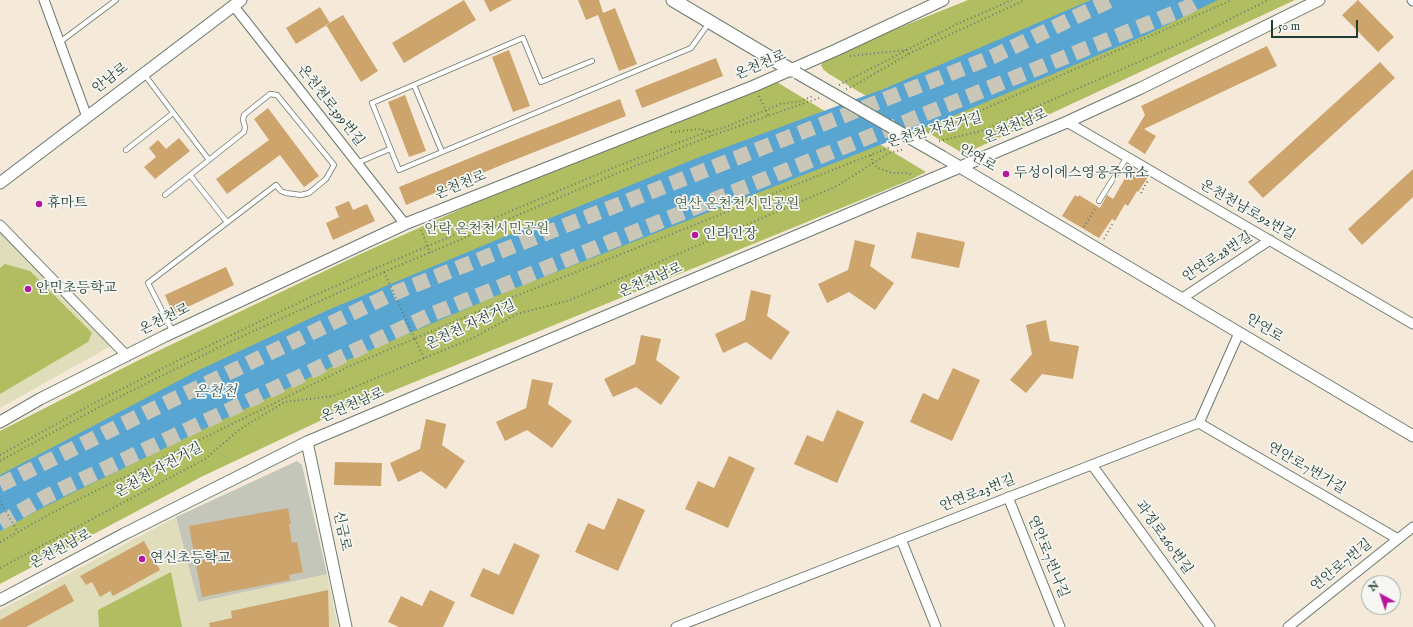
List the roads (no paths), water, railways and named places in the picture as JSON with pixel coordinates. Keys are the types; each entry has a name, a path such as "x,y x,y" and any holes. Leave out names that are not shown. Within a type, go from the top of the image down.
{"main road":[{"path":"673,0 794,71"}],"street":[{"path":"44,0 87,116"},
{"name":"온천천로","path":"0,422 40,399 173,332 405,224 794,71 943,0"},
{"name":"온천천남로","path":"0,600 131,531 307,442 1067,122 1141,88 1319,0"},
{"name":"안남로","path":"0,183 237,3"},
{"name":"온천천로399번길","path":"237,3 357,163 405,224"},
{"name":"안연로","path":"794,71 943,157 1413,436"},
{"name":"온천천남로92번길","path":"1067,122 1413,324"},
{"path":"0,225 127,356"},
{"name":"안연로28번길","path":"1181,298 1270,240"},
{"path":"1199,423 1239,333"},
{"name":"안연로23번길","path":"676,627 1199,423"},
{"name":"연안로7번가길","path":"1199,423 1398,539"},
{"name":"신금로","path":"307,442 346,627"},
{"name":"과정로260번길","path":"1092,465 1210,627"},
{"name":"연안로7번나길","path":"1008,497 1060,627"},
{"name":"연안로7번길","path":"1288,627 1413,527"},
{"path":"902,539 936,627"}],"lane":[{"path":"59,43 116,0"},
{"path":"592,61 541,82 523,38 372,103 399,170 691,48 710,21"},
{"path":"144,74 209,160"},
{"path":"414,85 442,152"},
{"path":"165,194 244,132 244,115 273,93 277,95 334,165 326,179 309,193 301,195 286,193 281,191 276,185 148,283 173,332"},
{"path":"126,150 173,114"},
{"path":"357,163 390,149"},
{"path":"1099,201 1127,157"},
{"path":"190,175 227,222"}],"water":[{"name":"온천천","path":"1091,0 1218,0 1146,35 936,123 503,293 333,366 46,506 0,531 0,475 199,370 328,310 499,239 702,156 886,88"}],"tunnel":[{"path":"0,485 392,294 992,57 1111,0"},
{"path":"0,523 47,496 430,315 1186,8 1200,0"}],"place":[{"name":"두성이에스영웅주유소","path":"1006,174"},
{"name":"휴마트","path":"39,204"},
{"name":"인라인장","path":"695,235"},
{"name":"안민초등학교","path":"28,289"},
{"name":"연신초등학교","path":"142,559"}],"park label":[{"name":"연산 온천천시민공원","path":"737,205"},
{"name":"안락 온천천시민공원","path":"487,230"}]}
